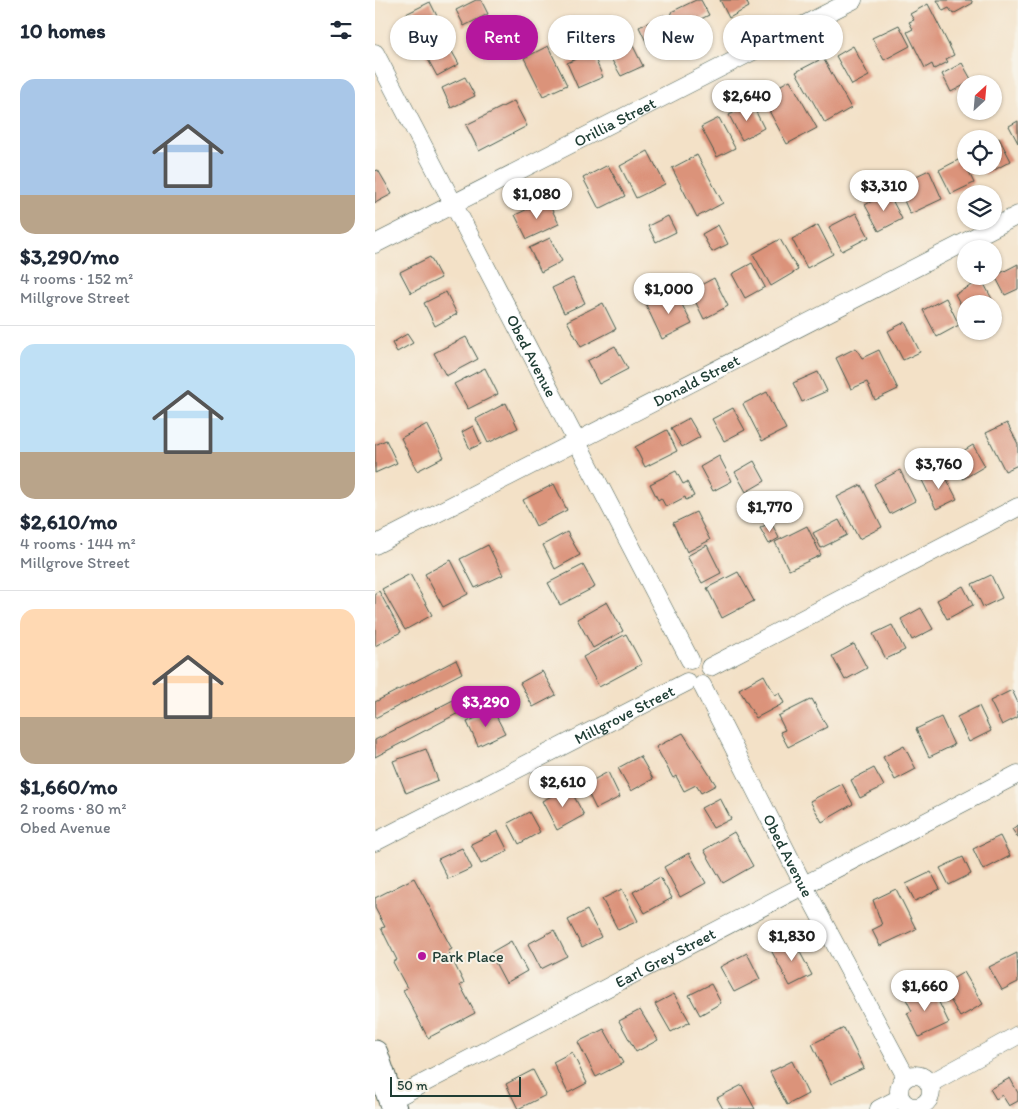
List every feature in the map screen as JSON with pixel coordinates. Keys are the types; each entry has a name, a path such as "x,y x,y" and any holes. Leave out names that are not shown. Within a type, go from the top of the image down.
{"main road":[{"path":"375,1054 393,1105"}],"street":[{"name":"Orillia Street","path":"375,244 853,0"},
{"name":"Obed Avenue","path":"375,53 690,660"},
{"name":"Donald Street","path":"375,545 1018,215"},
{"path":"709,667 1018,507"},
{"path":"690,660 703,660 709,667 709,679 694,683 683,670 690,660"},
{"name":"Obed Avenue","path":"694,683 906,1077"},
{"name":"Millgrove Street","path":"375,842 694,683"},
{"name":"Earl Grey Street","path":"393,1105 1018,774"},
{"path":"929,1084 1018,1035"},
{"path":"917,1074 926,1079 929,1084 929,1098 922,1107 907,1105 900,1098 898,1089 906,1077 917,1074"},
{"path":"879,1109 900,1098"}],"building":[{"path":"476,0 481,0 488,14 466,15 466,25 464,26 456,10"},
{"path":"696,0 701,0 709,15 672,15 671,12"},
{"path":"720,0 746,0 749,7 734,15 728,15"},
{"path":"937,0 971,0 973,3 953,14 949,8 943,11"},
{"path":"430,2 436,15 406,15"},
{"path":"928,4 954,55 946,59 948,62 934,69 932,64 925,68 907,32 913,29 909,22 914,20 910,14"},
{"path":"644,25 644,37 639,27"},
{"path":"899,25 910,46 884,60 872,38"},
{"path":"548,46 548,60 555,60 567,85 543,96 525,60 538,60 538,51"},
{"path":"853,46 869,76 852,85 838,60 843,60 843,52"},
{"path":"634,48 643,66 621,76 612,60 634,60"},
{"path":"456,59 459,64 437,76 428,60"},
{"path":"574,60 596,60 603,77 578,88 567,63"},
{"path":"819,60 824,60 851,108 825,123 796,72"},
{"path":"962,63 969,75 957,75 957,89 951,92 942,74"},
{"path":"465,77 475,96 451,108 442,88"},
{"path":"790,80 817,128 787,144 761,96"},
{"path":"514,101 527,126 479,151 466,125"},
{"path":"752,104 764,128 742,140 729,115"},
{"path":"719,118 735,148 717,157 701,127"},
{"path":"1018,121 1018,143 1009,126"},
{"path":"1002,144 1011,161 1002,166"},
{"path":"648,151 665,184 636,198 620,166"},
{"path":"697,155 723,203 697,217 672,168"},
{"path":"957,161 957,175 970,175 974,183 957,185 957,191 951,194 939,170"},
{"path":"608,165 625,196 599,209 583,178"},
{"path":"378,170 392,194 375,203 375,171"},
{"path":"929,170 942,199 910,214 897,185"},
{"path":"888,192 902,219 879,231 865,205"},
{"path":"547,200 559,224 527,239 515,215"},
{"path":"856,213 869,237 842,251 829,227"},
{"path":"668,216 676,232 656,242 648,226"},
{"path":"718,225 728,244 712,252 702,234"},
{"path":"818,225 833,254 807,268 792,239"},
{"path":"550,238 562,261 541,272 529,248"},
{"path":"780,239 798,270 771,286 753,254"},
{"path":"430,257 441,278 411,293 400,272"},
{"path":"752,263 765,287 745,298 732,274"},
{"path":"1018,264 1018,289 1005,295 1000,285 1002,285 1002,272"},
{"path":"573,278 585,303 564,313 552,288"},
{"path":"714,278 728,306 704,319 690,291"},
{"path":"972,285 985,285 990,295 957,295 957,298 955,294"},
{"path":"675,291 692,324 662,339 646,305"},
{"path":"446,292 457,314 435,326 424,303"},
{"path":"946,298 957,321 957,326 937,337 923,310"},
{"path":"603,303 616,329 581,347 567,321"},
{"path":"905,322 920,352 903,360 888,331"},
{"path":"407,334 413,343 397,352 392,343"},
{"path":"466,337 478,359 446,376 434,353"},
{"path":"615,346 628,369 599,384 587,361"},
{"path":"856,348 862,358 879,350 898,389 875,400 867,382 851,389 836,358"},
{"path":"485,368 498,394 468,409 454,384"},
{"path":"818,372 827,391 802,402 793,383"},
{"path":"767,392 786,429 762,441 743,404"},
{"path":"506,403 518,428 488,443 476,419"},
{"path":"733,408 745,430 724,441 712,419"},
{"path":"689,418 700,437 682,447 671,428"},
{"path":"1007,423 1018,444 1018,465 1005,471 986,433"},
{"path":"427,424 444,457 417,471 401,438"},
{"path":"473,426 481,444 470,449 462,432"},
{"path":"667,430 677,451 645,467 635,447"},
{"path":"386,440 397,463 375,473 375,445"},
{"path":"973,445 985,466 963,479 950,459"},
{"path":"719,456 732,481 713,491 700,467"},
{"path":"754,461 765,481 746,492 735,472"},
{"path":"900,470 915,501 890,514 874,484"},
{"path":"942,470 957,499 936,509 922,480"},
{"path":"676,471 683,484 687,482 694,496 686,500 685,497 666,507 661,498 658,500 650,484"},
{"path":"554,484 567,510 536,526 523,500"},
{"path":"861,485 882,527 859,539 837,497"},
{"path":"696,512 710,540 687,552 673,523"},
{"path":"839,520 847,535 821,548 813,533"},
{"path":"771,522 779,538 769,544 760,528"},
{"path":"807,526 821,555 789,570 775,542"},
{"path":"567,532 580,555 555,569 543,545"},
{"path":"488,545 503,575 475,588 460,559"},
{"path":"707,545 721,573 702,583 687,556"},
{"path":"451,560 468,594 443,607 425,574"},
{"path":"583,565 595,587 560,605 548,583"},
{"path":"738,572 754,601 722,618 707,588"},
{"path":"410,574 432,615 405,630 382,589"},
{"path":"991,575 1002,598 983,607 972,584"},
{"path":"963,586 973,605 947,619 937,600"},
{"path":"379,591 401,632 375,646 375,593"},
{"path":"607,602 623,631 593,648 577,619"},
{"path":"921,608 933,629 912,640 901,619"},
{"path":"892,625 905,650 886,659 873,634"},
{"path":"626,634 642,664 599,687 583,657"},
{"path":"854,644 867,668 845,680 832,656"},
{"path":"456,660 462,673 375,718 375,702"},
{"path":"542,671 556,695 533,707 520,683"},
{"path":"764,675 775,695 779,693 784,703 756,718 739,689"},
{"path":"1012,690 1018,703 1018,717 1002,725 990,701"},
{"path":"457,698 464,710 375,757 375,740"},
{"path":"812,699 827,727 788,747 780,732 785,730 778,716"},
{"path":"979,706 991,731 969,742 957,717"},
{"path":"493,710 505,733 478,746 467,722"},
{"path":"941,717 954,745 929,757 916,729"},
{"path":"683,733 716,785 701,793 696,785 684,791 676,776 673,778 656,747"},
{"path":"904,746 916,769 895,780 883,757"},
{"path":"426,749 438,780 406,793 393,761"},
{"path":"640,756 653,779 631,791 618,768"},
{"path":"874,768 884,786 860,798 851,780"},
{"path":"608,772 620,797 596,809 584,785"},
{"path":"842,784 853,804 822,822 810,801"},
{"path":"569,787 584,815 557,830 542,801"},
{"path":"720,798 731,819 713,828 701,808"},
{"path":"529,812 540,832 519,844 508,823"},
{"path":"1018,825 1018,838 1012,829"},
{"path":"498,831 508,851 481,864 471,844"},
{"path":"734,832 753,866 723,883 704,850"},
{"path":"1000,836 1010,856 983,870 973,849"},
{"path":"462,848 472,868 448,879 438,859"},
{"path":"689,853 706,883 680,897 664,867"},
{"path":"963,857 971,874 949,885 940,868"},
{"path":"931,872 940,889 915,901 906,884"},
{"path":"660,877 672,898 645,913 633,892"},
{"name":"Park Place","path":"414,878 452,949 448,951 464,983 460,985 475,1013 428,1038 403,990 407,988 393,962 397,960 381,928 385,927 375,908 375,898"},
{"path":"622,889 638,921 618,930 602,899"},
{"path":"896,889 916,929 880,946 872,930 882,925 873,900"},
{"path":"587,910 601,937 582,947 568,920"},
{"path":"554,930 567,956 541,969 528,944"},
{"path":"793,939 812,975 790,986 771,950"},
{"path":"511,941 527,971 506,983 490,953"},
{"path":"747,953 760,979 734,992 720,967"},
{"path":"1017,953 1018,982 1002,990 989,967"},
{"path":"964,972 983,1004 960,1017 942,985"},
{"path":"711,984 721,1003 700,1015 689,995"},
{"path":"919,985 927,1001 936,996 949,1023 919,1037 907,1013 912,1011 903,993"},
{"path":"674,994 690,1022 671,1032 655,1004"},
{"path":"640,1010 658,1040 636,1052 619,1021"},
{"path":"844,1028 864,1068 831,1084 812,1044"},
{"path":"604,1029 623,1063 596,1077 578,1042"},
{"path":"572,1052 587,1083 568,1093 553,1062"},
{"path":"792,1061 808,1094 787,1105 770,1072"},
{"path":"533,1070 546,1095 518,1109 506,1084"},
{"path":"1010,1078 1018,1093 1018,1101 1009,1106 1002,1095 996,1099 990,1089"},
{"path":"742,1085 755,1109 723,1109 717,1098"}],"place":[{"name":"Park Place","path":"422,956"}]}
